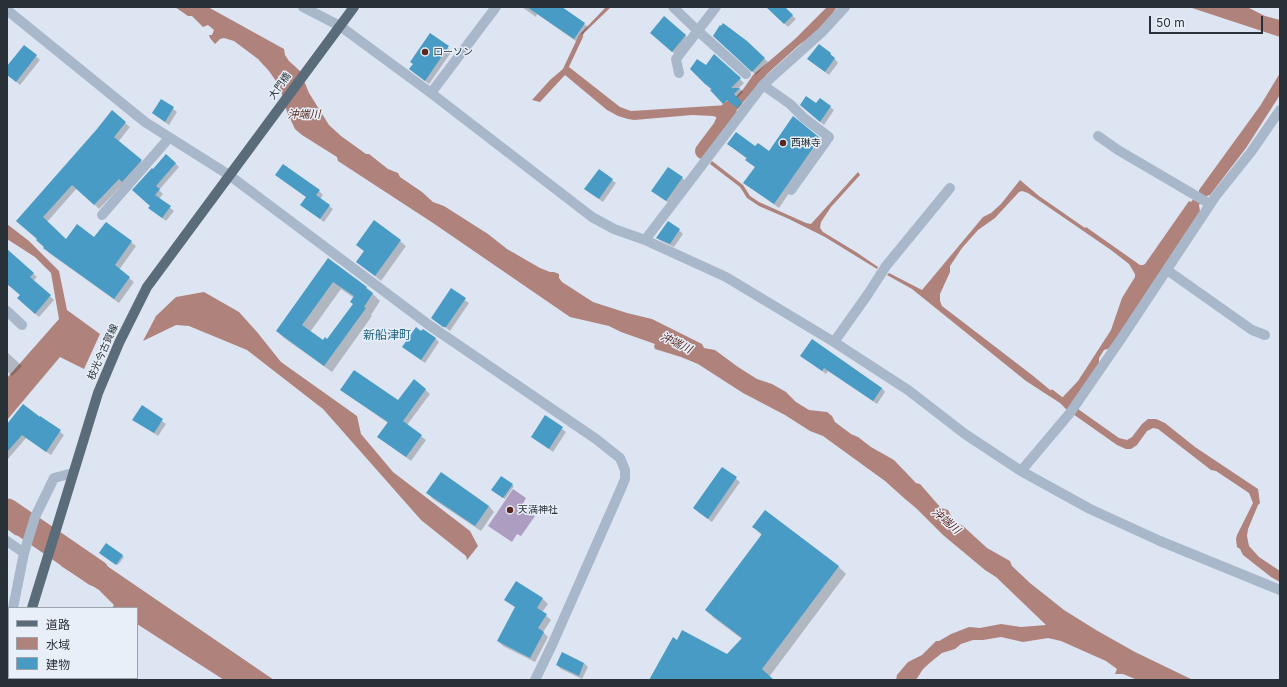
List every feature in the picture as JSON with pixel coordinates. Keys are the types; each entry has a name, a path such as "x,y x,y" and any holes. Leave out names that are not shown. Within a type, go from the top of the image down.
{"main road":[{"name":"大門橋","path":"258,137 354,7"},
{"name":"枝光今古賀線","path":"32,607 98,393 119,343 147,287 258,137"}],"street":[{"path":"303,7 340,26 431,93 592,216 614,229 645,240 726,277 834,342 908,390 965,434 1021,471 1090,509 1280,590"},
{"path":"431,93 496,7"},
{"path":"673,7 746,74"},
{"path":"679,73 676,59 716,7"},
{"path":"645,240 763,85 822,32 844,7"},
{"path":"7,10 145,122 229,176 429,326 596,439 620,458 625,470 625,479 552,645 535,680"},
{"path":"763,85 790,104 804,118 829,138 791,190"},
{"path":"1021,471 1070,413 1167,270 1208,203 1251,152 1280,110"},
{"path":"1098,136 1118,150 1208,203"},
{"path":"102,215 169,138"},
{"path":"834,342 886,266 950,188"},
{"path":"1167,270 1252,330 1265,335"},
{"path":"7,311 22,325"},
{"path":"13,607 25,549 35,517 54,478 73,473"},
{"path":"7,541 25,549"}],"shaded area":[{"path":"513,489 526,498 521,507 535,516 521,536 517,534 512,542 488,526"}],"water":[{"name":"沖端川","path":"175,7 208,7 284,49 285,55 289,61 300,71 309,93 329,125 341,136 366,154 369,154 388,169 398,173 400,177 422,192 433,202 444,206 488,234 507,249 540,268 559,274 559,278 562,282 593,302 652,319 702,344 704,348 715,350 757,379 772,384 786,392 796,402 809,410 827,412 832,416 835,422 851,434 894,460 916,483 920,484 941,508 948,510 954,521 963,526 987,548 1010,561 1012,566 1030,583 1064,610 1135,652 1193,680 1135,679 1123,674 1115,674 1117,669 1106,661 1061,641 1048,638 1023,642 1001,637 973,640 961,644 955,649 942,653 932,661 923,669 916,680 896,680 897,675 908,662 922,655 936,641 969,627 980,628 1001,624 1021,627 1046,625 996,577 985,570 943,535 917,509 885,481 823,436 810,431 785,415 743,393 698,364 655,349 655,344 621,332 609,326 570,317 433,223 338,161 337,157 295,129 287,112 280,87 269,71 258,59 234,41 224,38 220,39 215,44 209,35 212,35 214,30 208,25 203,27 192,16 188,16"},
{"path":"606,7 611,7 584,33 579,42 577,40 580,34"},
{"path":"827,7 837,7 822,28 799,45 767,74 727,121 713,116 692,115 634,120 628,119 607,110 565,75 540,102 532,100 550,80 563,69 569,67 620,107 631,111 728,105 744,88 753,75 795,39"},
{"path":"1189,7 1247,7 1265,16 1280,20 1280,37"},
{"path":"1280,73 1280,94 1278,98 1246,148 1210,195 1204,197 1199,205 1200,211 1110,348 1104,350 1099,358 1099,364 1067,410 1060,403 1026,381 912,289 887,275 889,273 922,290 983,217 991,213 1001,204 1020,180 1039,196 1085,228 1086,227 1140,265 1143,265 1189,201 1191,202 1199,192 1260,106","holes":["1022,191 1028,193 1111,250 1129,264 1135,274 1135,277 1122,298 1111,330 1078,381 1061,399 942,306 940,301 940,294 950,272 950,266 962,248 978,230 995,218 1019,192"]},
{"path":"712,161 743,185 750,196 759,202 811,224 858,172 860,175 831,207 821,222 820,228 823,232 878,267 877,269 825,237 759,206 747,198 740,187 710,164"},
{"path":"7,224 29,241 59,271 67,310 100,334 84,369 60,357 7,420 7,378 59,319 51,273 35,257 7,239"},
{"path":"204,292 239,312 281,362 357,416 361,434 393,472 470,531 478,546 467,560 466,556 421,520 323,409 247,350 189,326 176,325 143,341 156,316 176,297"},
{"path":"1078,409 1119,438 1127,440 1132,437 1148,419 1156,419 1165,423 1195,447 1258,489 1260,503 1248,529 1247,536 1249,546 1259,557 1280,571 1280,582 1271,577 1243,555 1237,547 1237,535 1253,503 1249,493 1216,471 1211,470 1158,429 1153,428 1147,431 1137,445 1131,449 1126,449 1117,445 1073,414"},
{"path":"7,498 28,513 20,536 15,535 7,529"},
{"path":"69,540 274,680 224,680 138,625 138,607 113,607 114,605 99,590 61,566"}],"building":[{"path":"527,7 562,7 585,23 574,39"},
{"path":"766,7 785,7 793,15 784,24"},
{"path":"664,16 686,35 672,52 650,33"},
{"path":"723,23 747,41 765,58 752,72 713,36"},
{"path":"430,33 449,46 425,81 409,69 413,64 410,62"},
{"path":"819,44 835,58 825,72 807,59"},
{"path":"24,45 37,55 16,82 7,75 7,66"},
{"path":"714,54 741,78 731,88 740,88 734,94 742,102 737,108 727,100 723,104 710,90 712,89 690,69 697,59 706,65"},
{"path":"806,96 816,103 820,98 831,106 820,122 800,105"},
{"path":"161,99 174,107 165,122 152,113"},
{"path":"112,110 126,122 114,137 142,160 122,182 119,179 94,205 72,185 43,217 66,239 77,224 94,237 106,222 132,241 115,265 130,277 114,299 43,248 44,247 36,240 37,239 16,221"},
{"path":"793,116 820,138 774,204 743,183 755,167 745,160 747,158 727,144 736,132 755,146 758,143 769,151"},
{"path":"166,154 176,163 156,186 160,189 155,195 171,206 162,218 148,208 150,206 132,190"},
{"path":"283,164 320,190 316,195 330,205 320,219 300,205 306,197 275,175"},
{"path":"668,167 683,177 666,201 651,191"},
{"path":"599,169 613,179 599,199 584,189"},
{"path":"374,220 401,240 375,276 356,262 364,251 356,245"},
{"path":"668,221 680,229 670,244 656,238"},
{"path":"7,249 34,273 30,277 51,295 35,314 17,298 20,295 7,284"},
{"path":"328,258 373,293 364,307 366,308 324,366 276,331","holes":["333,282 354,296 350,302 353,304 327,339 325,337 323,340 302,325"]},
{"path":"451,288 466,298 446,327 443,327 431,318"},
{"path":"416,327 421,331 423,329 436,338 421,360 402,347"},
{"path":"812,339 882,388 873,401 824,368 822,371 800,356"},
{"path":"354,370 398,400 414,379 426,389 403,421 422,435 406,457 377,437 388,422 340,390"},
{"path":"23,404 61,430 46,452 22,435 7,452 7,424"},
{"path":"142,405 163,419 154,433 132,420"},
{"path":"545,415 563,427 549,449 531,437"},
{"path":"722,467 737,477 708,519 693,508"},
{"path":"441,472 489,506 475,526 426,493"},
{"path":"501,476 513,484 503,498 491,490"},
{"path":"765,510 839,566 762,669 774,680 649,680 673,637 677,640 682,630 727,654 742,638 705,610 762,534 752,527"},
{"path":"106,543 123,555 116,565 99,553"},
{"path":"516,581 543,598 537,608 547,614 538,628 544,632 530,658 497,641 515,607 504,600"},
{"path":"562,652 584,663 579,676 556,665"}],"waterway":[{"path":"564,72 581,36"},
{"path":"703,151 721,127 729,109"},
{"path":"1052,392 1065,402"},
{"path":"7,512 96,573"}],"place":[{"name":"ローソン","path":"425,52"},
{"name":"西琳寺","path":"783,143"},
{"name":"天満神社","path":"510,510"}],"district":[{"name":"新船津町","path":"387,335"}]}
